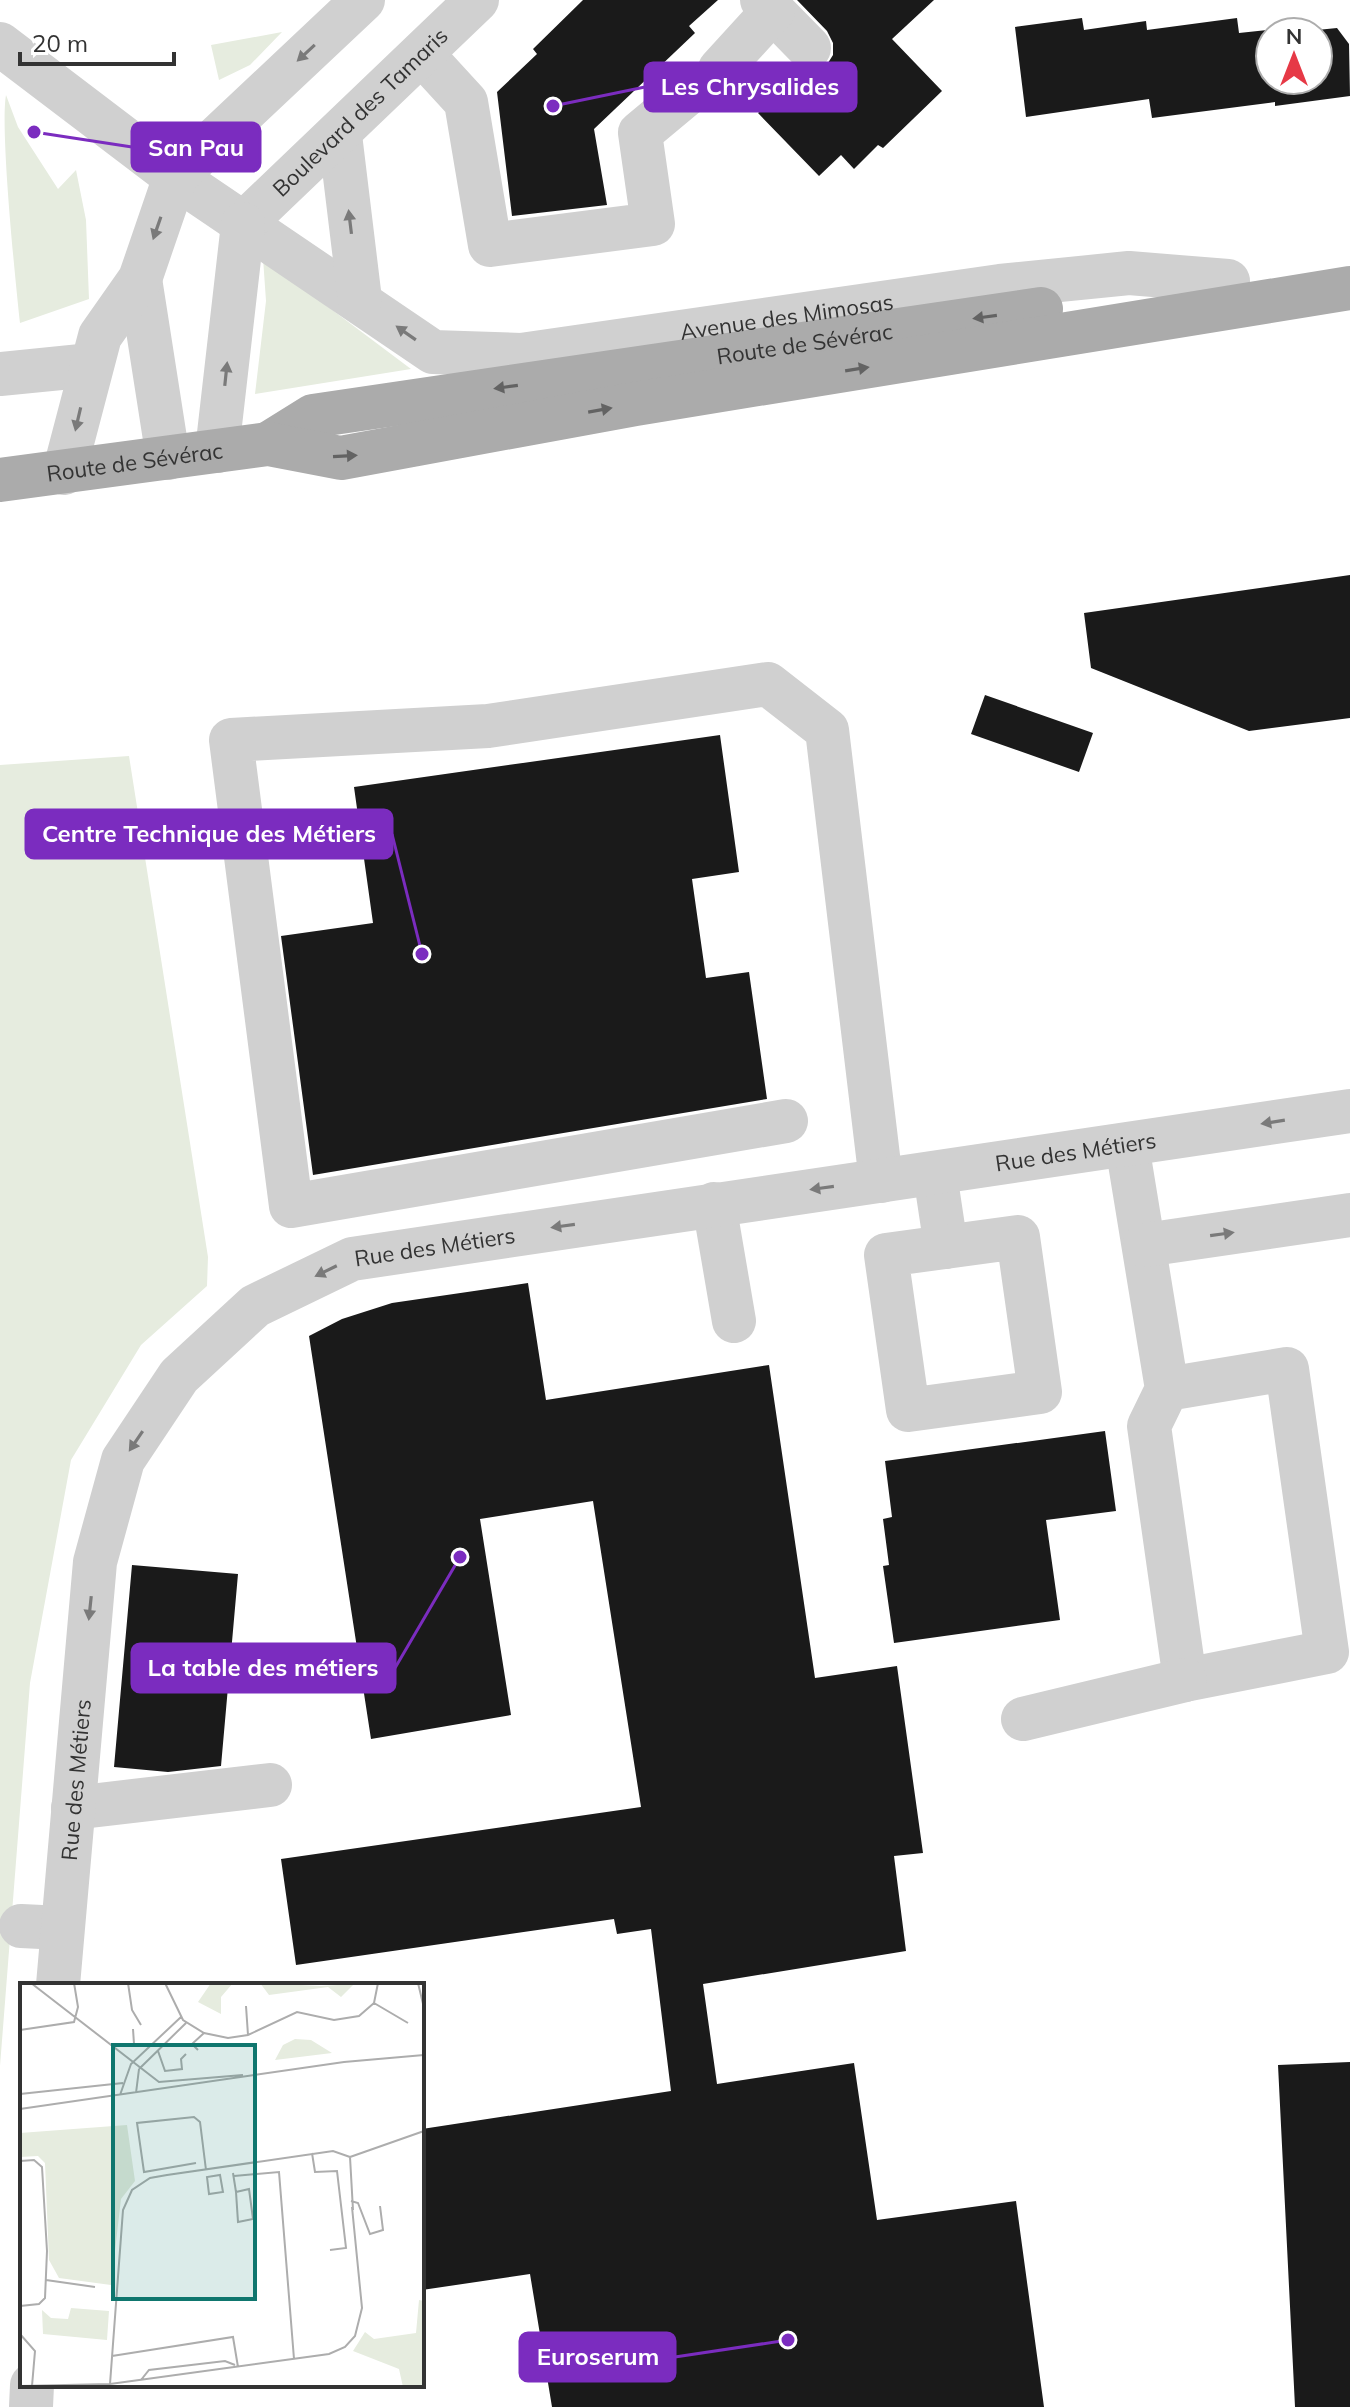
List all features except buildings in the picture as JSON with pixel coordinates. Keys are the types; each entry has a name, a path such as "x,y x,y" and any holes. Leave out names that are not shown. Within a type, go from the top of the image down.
{"main road":[{"name":"Route de Sévérac","path":"268,444 313,416 1350,263"},
{"name":"Route de Sévérac","path":"0,480 268,444 341,458 635,404 1350,288"}],"street":[{"path":"64,473 100,336 140,279 175,177 363,0"},
{"name":"Boulevard des Tamaris","path":"243,224 340,135 477,0"},
{"path":"422,54 466,102 490,245 653,224 640,133 707,79 767,6 809,48"},
{"name":"Avenue des Mimosas","path":"0,44 175,177 433,352 521,355 1000,286 1129,273 1228,281"},
{"path":"340,135 360,300"},
{"path":"217,451 243,224"},
{"path":"140,279 168,458"},
{"path":"0,374 91,365"},
{"path":"786,1121 291,1206 231,740 488,726 768,684 827,730 881,1181"},
{"name":"Rue des Métiers","path":"57,1983 41,1927 73,1808 95,1562 123,1460 179,1376 255,1306 352,1259 1350,1111"},
{"path":"1127,1145 1167,1389 1149,1426 1185,1680"},
{"path":"935,1174 946,1247"},
{"path":"714,1204 734,1321"},
{"path":"1145,1245 1350,1215"},
{"path":"1018,1237 1040,1392 908,1410 886,1255 946,1247 1018,1237"},
{"path":"1023,1719 1185,1680 1327,1652 1287,1369 1167,1389"},
{"path":"73,1808 270,1785"},
{"path":"31,2407 32,2387"}],"shaded area":[{"path":"282,32 250,65 219,80 211,45"},
{"path":"6,95 18,127 58,189 76,170 86,220 89,299 20,323 6,170"},
{"path":"263,258 411,369 255,394 266,301"},
{"path":"129,756 208,1257 207,1286 141,1345 71,1460 30,1683 0,2066 0,765"}],"place":[{"name":"Les Chrysalides","path":"553,106"},
{"name":"San Pau","path":"34,132"},
{"name":"Centre Technique des Métiers","path":"422,954"},
{"name":"La table des métiers","path":"460,1557"},
{"name":"Euroserum","path":"788,2340"}]}
